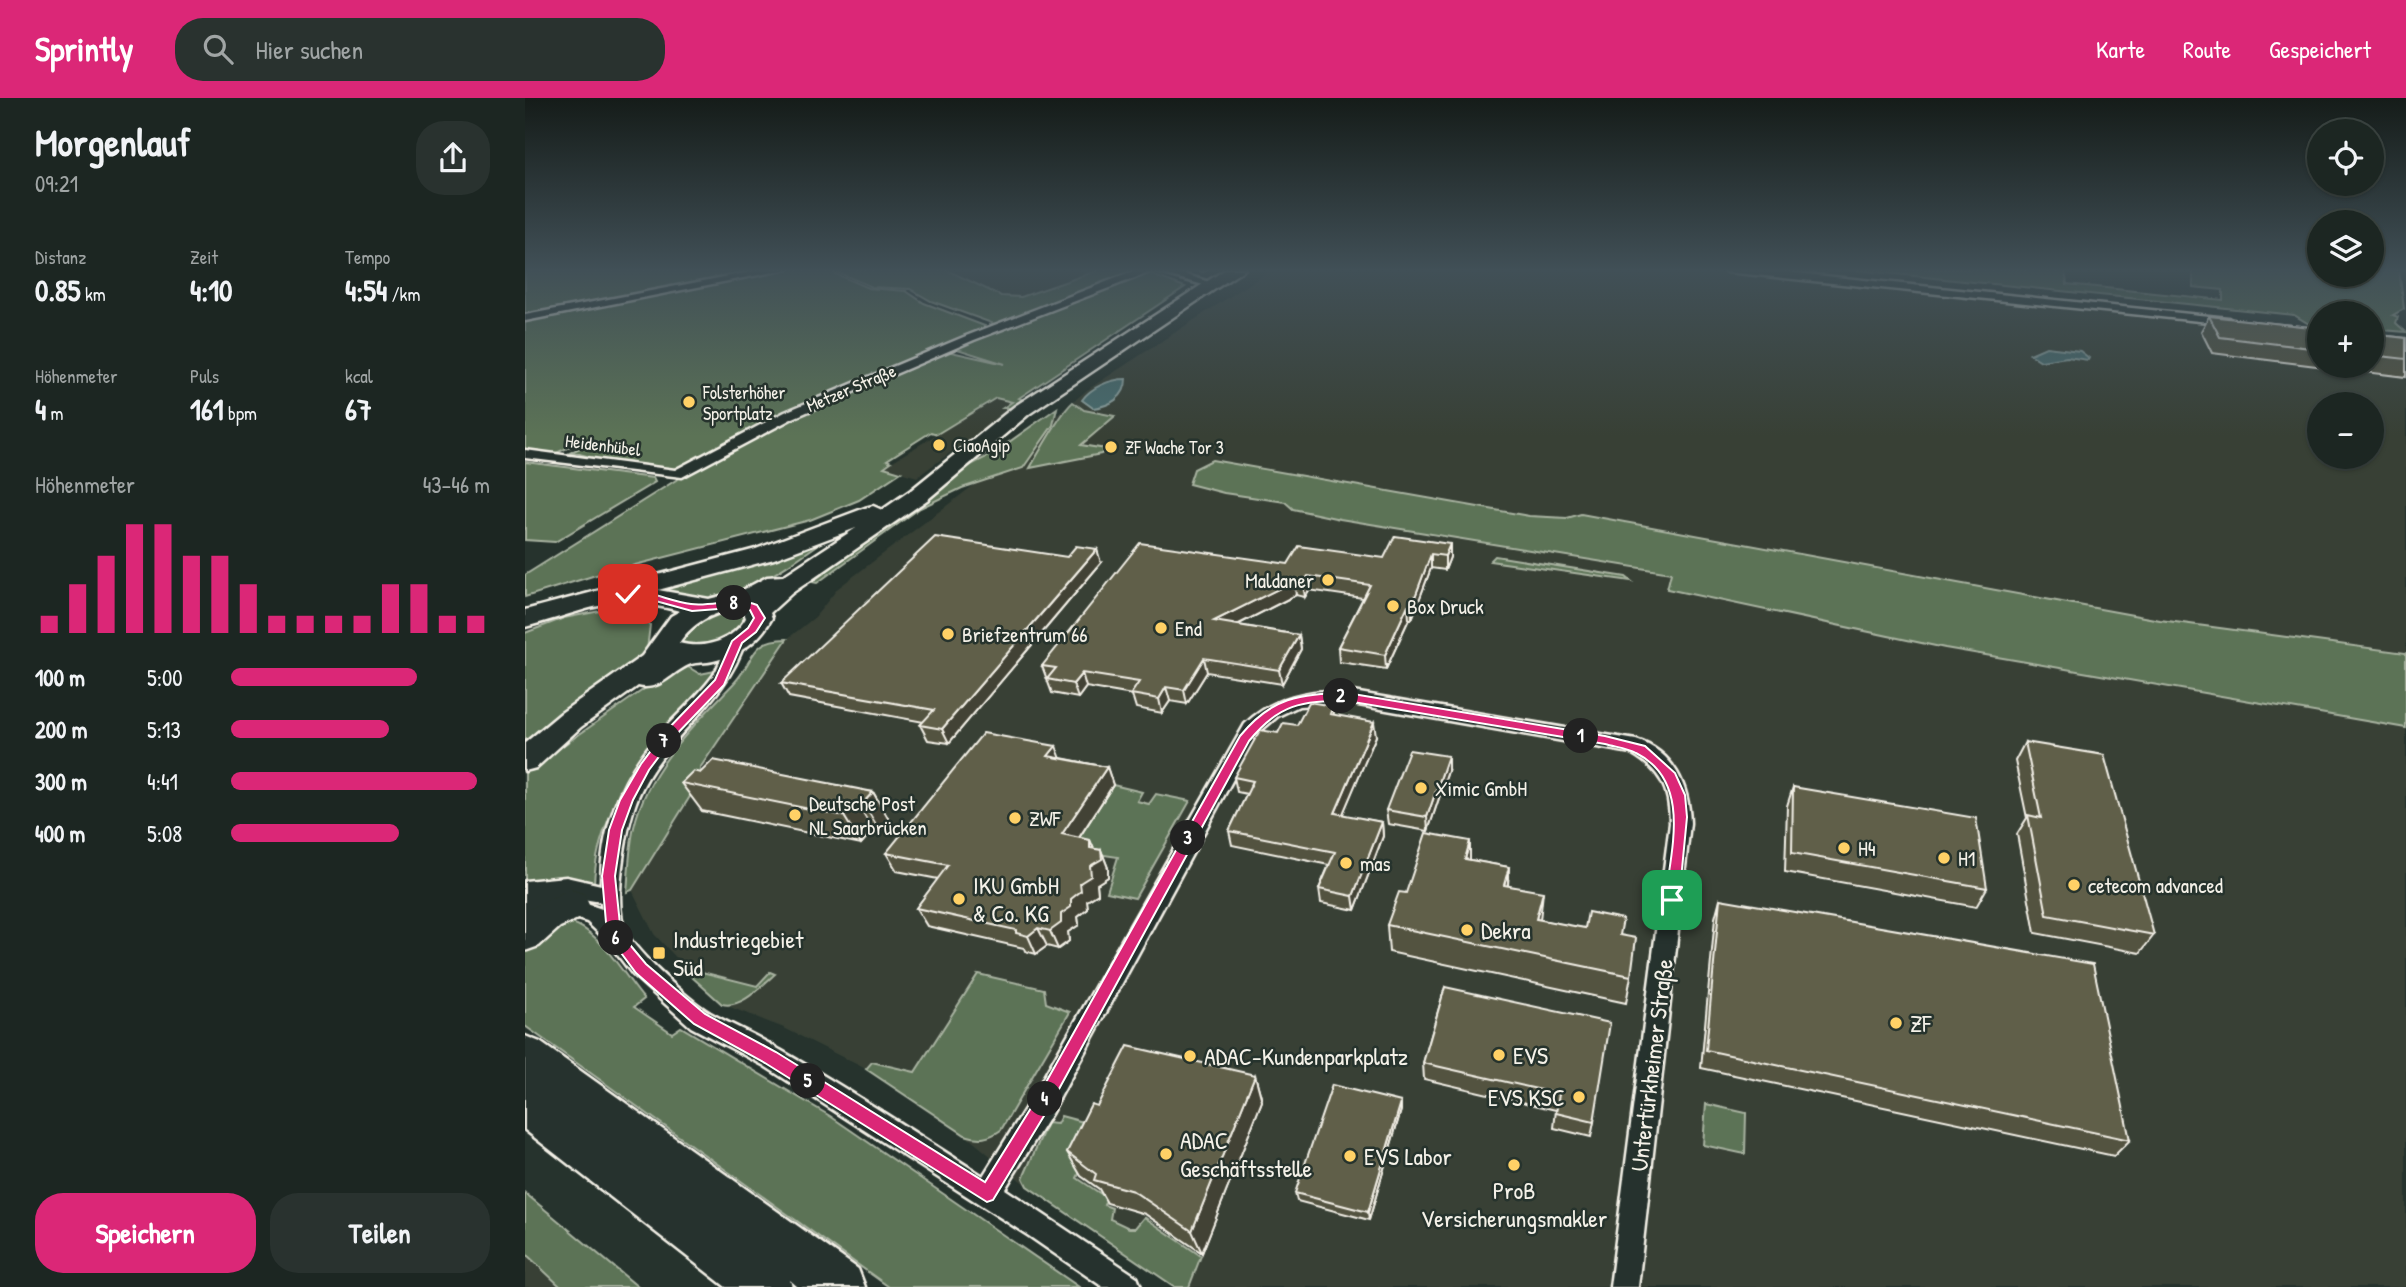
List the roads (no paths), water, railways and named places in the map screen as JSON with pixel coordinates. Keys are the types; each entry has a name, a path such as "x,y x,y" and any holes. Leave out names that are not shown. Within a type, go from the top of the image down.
{"highway":[{"path":"525,934 546,916 571,905"},
{"path":"529,1068 601,1110 840,1287"},
{"path":"529,1068 767,1287"}],"main road":[{"path":"757,611 777,592 919,495 948,468 1022,410 1150,324"},
{"path":"525,760 677,640 687,617 769,587 948,468"},
{"path":"525,619 765,554 887,507"},
{"path":"525,628 569,612 624,604 658,613 677,640 715,651 737,641 755,627 759,618 757,611 745,604 692,607 643,595 605,596"}],"street":[{"name":"Metzer Straße","path":"677,474 789,415 1005,324"},
{"name":"Heidenhübel","path":"525,454 677,474"},
{"path":"614,934 609,895 615,830 626,800 645,767 669,735 720,682 737,641"},
{"name":"Untertürkheimer Straße","path":"987,1194 1042,1105 1251,729 1271,711 1304,697 1347,697 1636,747 1657,760 1676,784 1681,807 1677,857 1624,1287"},
{"path":"525,890 566,886 609,895"},
{"path":"525,905 553,902 571,905 594,915 614,934 641,968 699,1019 771,1057 987,1194 1127,1287"}],"water":[{"path":"2046,347 2080,351 2089,358 2067,357 2041,361 2030,354"},
{"path":"1126,379 1120,396 1110,403 1093,408 1082,400 1102,385"}],"place":[{"name":"Folsterhöher Sportplatz","path":"689,402"},
{"name":"CiaoAgip","path":"939,445"},
{"name":"ZF Wache Tor 3","path":"1111,447"},
{"name":"Maldaner","path":"1328,580"},
{"name":"Box Druck","path":"1393,606"},
{"name":"End","path":"1161,628"},
{"name":"Briefzentrum 66","path":"948,634"},
{"name":"Ximic GmbH","path":"1421,788"},
{"name":"Deutsche Post NL Saarbrücken","path":"795,815"},
{"name":"ZWF","path":"1015,818"},
{"name":"H4","path":"1844,848"},
{"name":"H1","path":"1944,858"},
{"name":"mas","path":"1346,863"},
{"name":"cetecom advanced","path":"2074,885"},
{"name":"IKU GmbH & Co. KG","path":"959,899"},
{"name":"Dekra","path":"1467,930"},
{"name":"Industriegebiet Süd","path":"659,953"},
{"name":"ZF","path":"1896,1023"},
{"name":"EVS","path":"1499,1055"},
{"name":"ADAC-Kundenparkplatz","path":"1190,1056"},
{"name":"EVS KSC","path":"1579,1097"},
{"name":"ADAC Geschäftsstelle","path":"1166,1154"},
{"name":"EVS Labor","path":"1350,1156"},
{"name":"ProB Versicherungsmakler","path":"1514,1165"}]}
